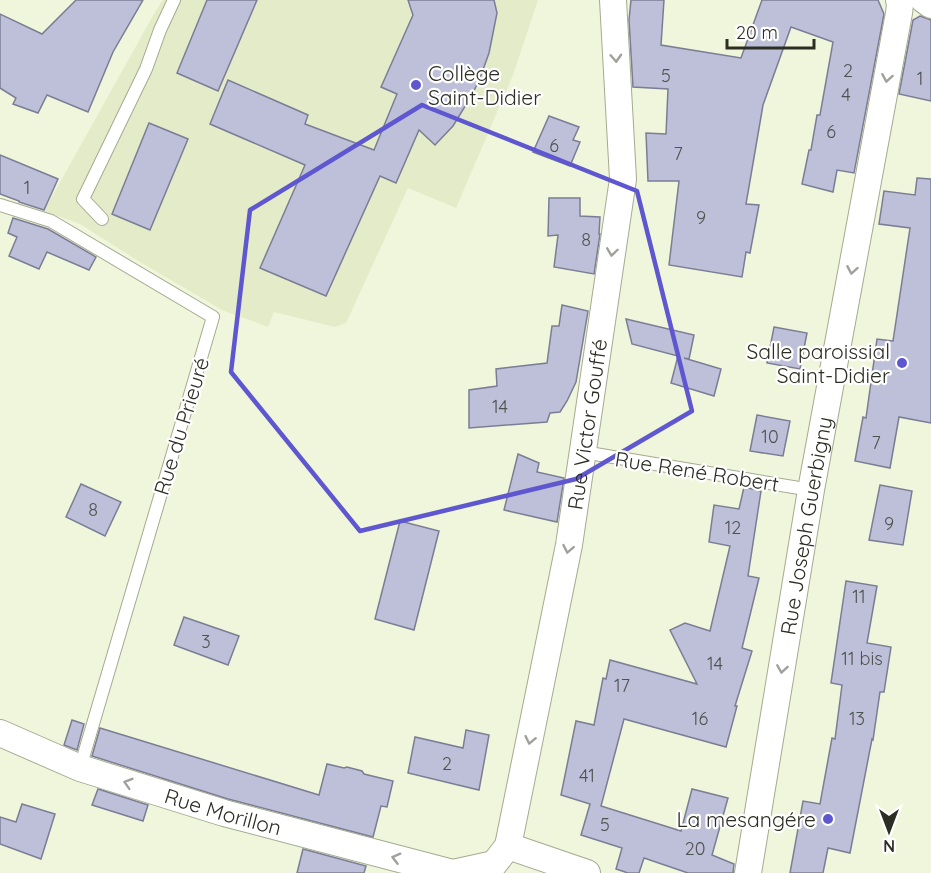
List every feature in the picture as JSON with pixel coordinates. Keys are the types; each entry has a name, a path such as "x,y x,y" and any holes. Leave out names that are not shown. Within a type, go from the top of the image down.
{"street":[{"name":"Rue Victor Gouffé","path":"500,861 569,546 623,179 613,0"},
{"name":"Rue Joseph Guerbigny","path":"748,873 812,490 900,5 899,0"},
{"path":"924,0 931,5"},
{"name":"Rue Morillon","path":"0,733 80,768 224,813 453,873 500,861"},
{"path":"500,861 587,873"}],"lane":[{"path":"102,219 83,199 146,69 174,0"},
{"name":"Rue du Prieuré","path":"0,205 51,221 213,317 80,768"},
{"name":"Rue René Robert","path":"583,452 812,490"}],"highlighted area":[{"path":"422,105 637,191 692,411 576,479 360,531 231,372 250,210"}],"shaded area":[{"path":"163,0 538,0 513,75 456,208 408,188 346,323 335,327 274,312 268,327 222,310 80,224 44,211"}],"building":[{"path":"76,0 143,0 113,52 88,112 47,95 38,113 13,104 16,98 0,88 0,14 42,34"},
{"path":"207,0 257,0 218,91 177,73"},
{"path":"408,0 494,0 497,13 489,53 472,95 453,126 435,145 419,130 396,183 380,176 326,296 260,268 305,165 210,124 228,80 308,115 305,124 374,150 397,94 381,87 413,15"},
{"path":"631,0 664,0 661,45 741,58 762,0 878,0 884,14 854,173 837,170 833,192 802,184 817,115 820,115 833,42 791,27 763,105 746,204 759,205 750,253 746,252 742,277 669,265 679,181 648,181 646,133 666,134 668,89 633,87 629,20"},
{"path":"920,16 931,20 931,101 899,94 913,20"},
{"path":"549,116 579,127 573,140 580,142 570,166 533,152"},
{"path":"149,123 188,139 150,230 112,214"},
{"path":"0,155 58,179 44,210 0,194"},
{"path":"917,178 931,179 931,423 899,417 890,468 855,461 863,417 866,418 877,339 893,341 910,228 879,224 884,191 915,195"},
{"path":"549,198 580,198 580,216 600,217 594,274 554,267 558,235 548,236"},
{"path":"13,218 48,229 96,257 89,270 47,252 39,269 9,256 17,237 8,233"},
{"path":"562,305 588,311 576,382 560,412 550,413 547,422 469,428 469,390 497,386 496,369 547,363 552,326 559,326"},
{"path":"626,319 694,335 689,359 684,358 721,369 714,396 671,383 678,356 632,344"},
{"path":"774,327 807,333 800,369 767,363"},
{"path":"757,415 790,421 783,456 750,451"},
{"path":"518,454 539,463 537,472 564,478 557,522 504,510"},
{"path":"81,484 121,502 105,536 66,517"},
{"path":"880,485 912,491 903,545 869,540"},
{"path":"744,487 761,491 748,576 759,578 742,648 752,651 735,706 737,706 726,747 624,719 601,806 681,831 692,789 728,798 712,855 734,864 733,873 688,873 644,858 639,873 628,873 616,869 622,848 581,835 590,804 561,795 576,721 594,725 603,678 606,679 610,660 697,684 670,630 685,623 710,631 730,546 709,542 714,505 739,509"},
{"path":"400,521 439,531 414,630 375,619"},
{"path":"846,581 877,586 867,643 891,647 884,692 880,692 873,740 850,853 828,848 823,873 790,873 803,801 820,804 832,738 835,739 842,685 831,683"},
{"path":"184,617 239,636 228,665 174,645"},
{"path":"72,720 84,724 77,750 64,745"},
{"path":"100,728 319,795 327,764 347,767 393,781 387,807 381,806 373,837 228,799 92,756"},
{"path":"466,730 489,735 479,790 408,773 415,737 463,748"},
{"path":"98,789 148,805 143,821 92,805"},
{"path":"22,804 55,814 41,859 0,844 0,817 16,822"},
{"path":"303,849 366,866 364,873 297,873"}],"place":[{"name":"Collège Saint-Didier","path":"416,85"},
{"name":"Salle paroissial Saint-Didier","path":"902,363"},
{"name":"La mesangére","path":"828,819"}]}
